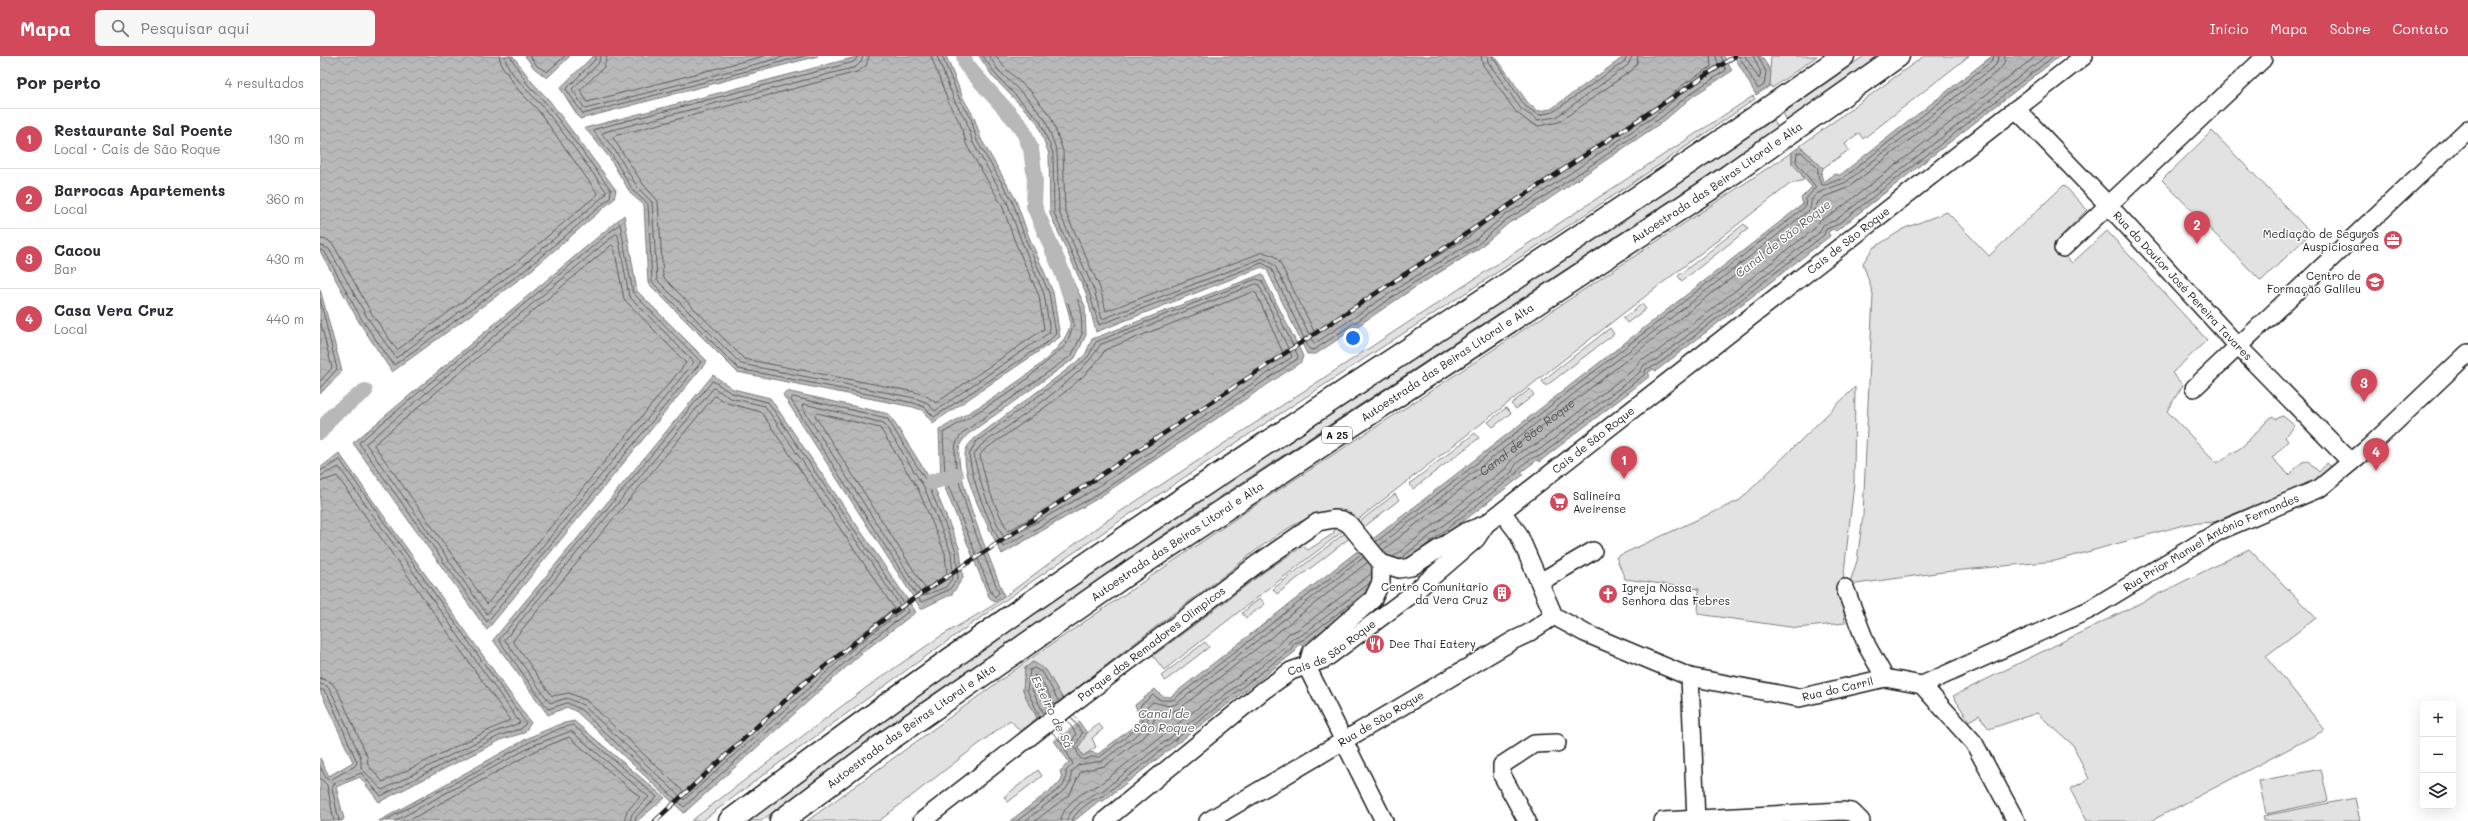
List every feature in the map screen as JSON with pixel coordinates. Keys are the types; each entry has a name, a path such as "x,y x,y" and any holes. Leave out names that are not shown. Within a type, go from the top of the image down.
{"highway":[{"name":"A 25","path":"730,821 866,719 1114,545 1696,160 1843,56"},
{"name":"Autoestrada das Beiras Litoral e Alta","path":"780,821 889,740 1133,570 1713,187 1898,56"}],"street":[{"name":"Cais de São Roque","path":"1104,821 1264,690 1290,671 1307,667 1325,659 1411,595 1476,539 1486,524 2084,56"},
{"path":"2063,248 2263,59"},
{"name":"Rua do Doutor José Pereira Tavares","path":"2016,109 2108,205 2238,346 2351,462"},
{"path":"2194,388 2465,137"},
{"name":"Rua Prior Manuel António Fernandes","path":"1922,685 2089,610 2219,530 2316,491 2351,462 2468,353"},
{"path":"1502,512 1518,533 1554,616"},
{"name":"Parque dos Remadores Olímpicos","path":"922,821 1068,707 1257,564 1326,519 1342,520 1349,524 1381,563"},
{"path":"1384,821 1307,667 1311,653 1373,599 1381,582 1381,563 1399,568 1411,567 1465,532 1486,524"},
{"path":"1540,582 1593,551"},
{"path":"1845,588 1867,646 1885,678"},
{"name":"Rua do Carril","path":"1554,616 1585,633 1690,677 1799,698 1885,678 1922,685"},
{"name":"Rua de São Roque","path":"1208,821 1344,742 1514,640 1527,634 1554,616"},
{"path":"1690,677 1696,820"},
{"path":"1922,685 1974,744 2016,821"},
{"path":"1527,821 1502,775 1502,764 1534,744 1557,743"},
{"path":"1663,821 1842,811 1852,812 1861,821"}],"shaded area":[{"path":"1771,56 1817,56 1772,88 1769,84"},
{"path":"1864,56 1879,56 1787,121 1783,113"},
{"path":"1924,56 1969,56 1863,139 1859,133 1845,144 1849,150 1823,168 1800,146"},
{"path":"1753,96 1755,99 1694,141 1510,264 1263,425 1050,569 909,668 702,821 691,821 867,687 941,636 992,606 1103,523"},
{"path":"1773,120 1778,128 1176,526 912,709 761,821 746,821 955,669 1081,580 1254,464 1601,236"},
{"path":"2212,131 2311,233 2261,281 2162,180"},
{"path":"1792,152 1792,164 1799,169 1804,180 1790,184 1164,670 1153,656 1264,572 1303,546 1308,550 1333,534 1339,518 1336,511 1322,513 1307,519 1276,536 1063,699 1046,670 1033,662 1025,668 1023,690 1037,718 1020,731 1010,720 879,821 807,821 1027,661 1263,500 1393,416"},
{"path":"2064,185 2087,210 2054,243 2072,263 2107,231 2207,340 2172,373 2183,385 2167,411 2217,463 2242,447 2272,416 2276,419 2283,416 2295,426 2285,437 2288,441 2272,458 2289,475 2302,462 2308,461 2319,472 2327,463 2333,468 2321,478 2214,522 2187,524 2055,561 1943,572 1849,585 1857,561 1863,515 1873,294 1863,263 1873,248 1905,228 1947,212 1989,256"},
{"path":"1744,224 1748,229 1682,281 1678,276"},
{"path":"1642,304 1646,309 1627,323 1623,318"},
{"path":"1610,328 1614,334 1546,386 1542,381"},
{"path":"1855,387 1854,483 1842,591 1845,623 1797,628 1698,614 1699,589 1625,579 1616,557 1740,500"},
{"path":"1530,389 1534,395 1516,409 1511,404"},
{"path":"1506,408 1511,413 1493,427 1488,422"},
{"path":"1475,433 1479,438 1413,489 1409,484"},
{"path":"1395,494 1399,500 1277,594 1273,589"},
{"path":"2249,549 2316,618 2266,656 2325,730 2151,821 2087,821 2070,789 2089,779 2073,745 2037,713 1989,729 1979,715 1969,721 1953,696"},
{"path":"1260,598 1265,604 1246,618 1242,613"},
{"path":"1205,642 1209,647 1165,681 1161,676"},
{"path":"1099,724 1103,729 1092,738 1096,747 1083,756 1078,748 1087,733"},
{"path":"2321,769 2328,801 2266,814 2259,781"},
{"path":"1038,770 1042,776 1008,802 1004,797"},
{"path":"2355,798 2360,821 2264,821 2263,816"}],"water":[{"path":"320,56 513,56 532,82 549,100 616,190 614,199 528,273 392,372 359,322 320,251"},
{"path":"525,56 570,56 547,78 534,68"},
{"path":"593,56 818,56 580,119 560,88"},
{"path":"860,56 946,56 963,98 974,117 981,139 1015,198 1029,237 1053,292 1060,337 933,423 922,410 913,407 737,372 648,283 644,205 631,194 609,157 585,128"},
{"path":"979,56 1495,56 1528,103 1538,111 1551,109 1625,56 1724,56 1732,71 1693,96 1665,120 1540,205 1509,223 1478,249 1417,286 1316,354 1307,354 1267,270 1262,267 1096,332 1086,293 1050,214 1049,154 1037,122 993,77"},
{"path":"1734,56 1761,56 1771,71 1770,86 1756,95"},
{"name":"Canal de São Roque","path":"1992,56 2060,56 1836,231 1833,229 1828,232 1830,236 1656,371 1653,369 1648,373 1650,376 1539,462 1537,460 1521,472 1523,475 1302,646 1300,644 1295,648 1296,651 1102,802 1100,800 1074,821 1010,821 1060,783 1062,778 1060,771 1069,762 1029,705 1023,690 1025,668 1033,662 1046,670 1063,699 1087,733 1078,748 1083,756 1091,752 1098,754 1138,723 1140,717 1135,705 1155,689 1162,696 1170,697 1803,204 1801,198 1812,187 1792,164 1792,152 1800,146 1823,168 1821,175 1824,182 1834,174 1840,175"},
{"path":"624,215 637,291 707,361 487,630 353,443"},
{"path":"1068,271 1085,306 1086,335 1075,358 967,435 960,445 959,458 967,497 1004,596 995,602 989,597 941,478 939,430 1014,384 1051,354 1064,339 1070,325 1070,321 1068,309 1057,278"},
{"path":"1262,274 1303,356 1301,362 1095,500 1002,554 978,506 969,479 966,467 965,452 971,442 1085,355 1092,339"},
{"path":"320,289 342,371 320,394"},
{"path":"713,375 733,389 770,398 916,612 863,652 684,813 577,712 567,707 548,715 493,640"},
{"path":"786,391 889,414 932,482 960,550 963,578 952,594 921,609 783,395"},
{"path":"339,453 531,723 524,733 503,739 379,802 360,777 336,787 344,819 342,821 320,821 320,758 329,776 353,762 320,691 320,468"},
{"path":"574,721 665,798 637,821 379,821 530,737 560,724"}],"pier":[{"path":"1063,699 1079,722 1053,741 1037,718"}],"waterway":[{"path":"964,56 966,65 1022,128 1031,149 1035,180 1034,206 1063,274 1070,295"},
{"path":"320,432 333,415 365,391"},
{"path":"932,482 956,475"}],"railway":[{"path":"655,821 804,683 892,613 1735,56"}],"place":[{"name":"Mediação de Seguros Auspiciosarea","path":"2393,240"},
{"name":"Barrocas Apartements","path":"2197,244"},
{"name":"Centro de Formação Galileu","path":"2375,282"},
{"name":"Cacou","path":"2364,402"},
{"name":"Casa Vera Cruz","path":"2376,471"},
{"name":"Restaurante Sal Poente","path":"1624,479"},
{"name":"Salineira Aveirense","path":"1559,502"},
{"name":"Centro Comunitario da Vera Cruz","path":"1502,593"},
{"name":"Igreja Nossa Senhora das Febres","path":"1608,594"},
{"name":"Dee Thai Eatery","path":"1375,644"}],"water label":[{"name":"Esteiro de Sá","path":"1052,712"}]}
